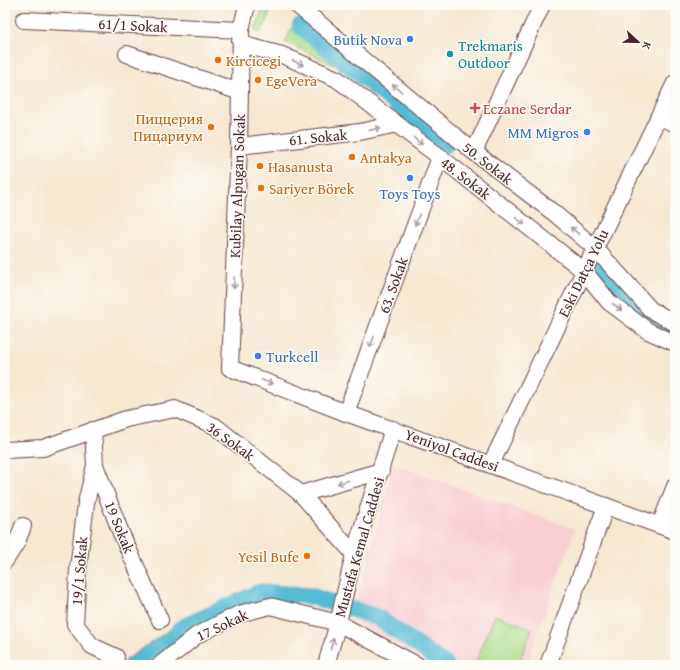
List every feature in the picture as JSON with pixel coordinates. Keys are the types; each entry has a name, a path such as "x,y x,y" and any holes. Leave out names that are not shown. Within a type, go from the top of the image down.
{"street":[{"name":"Kubilay Alpugan Sokak","path":"230,368 239,146 240,35 247,5"},
{"name":"50. Sokak","path":"297,5 474,152 554,213 595,248 651,310 675,323"},
{"path":"474,152 542,5"},
{"name":"61/1 Sokak","path":"24,20 240,35"},
{"name":"48. Sokak","path":"240,35 248,46 282,55 337,78 584,271 609,302 648,331 675,343"},
{"path":"127,54 240,92"},
{"name":"Eski Datça Yolu","path":"490,464 675,83"},
{"path":"659,116 675,124"},
{"name":"61. Sokak","path":"239,146 360,132 397,124"},
{"name":"63. Sokak","path":"346,412 440,157"},
{"name":"Yeniyol Caddesi","path":"230,368 346,412 675,530"},
{"name":"36 Sokak","path":"5,450 44,448 126,419 175,409 215,426 301,494 354,554"},
{"name":"Mustafa Kemal Caddesi","path":"326,665 338,623 343,595 354,554 393,429"},
{"name":"19 Sokak","path":"93,430 95,465 121,533 160,620"},
{"name":"19/1 Sokak","path":"95,465 86,503 78,569 75,624 92,646 116,657"},
{"path":"301,494 381,471"},
{"path":"660,525 675,486"},
{"path":"548,665 606,506"},
{"path":"5,561 17,542 23,526"},
{"name":"17 Sokak","path":"160,665 197,635 239,614 270,606 338,623 417,665"}],"shaded area":[{"path":"393,464 575,529 526,665 433,665 352,619"}],"green space":[{"path":"264,5 273,5 271,6 267,22 260,33 255,30"},
{"path":"292,27 336,60 334,65 285,42"},
{"path":"495,615 532,629 518,665 475,665"}],"water":[{"path":"172,628 179,630 183,636 145,665 121,665 126,660"}],"waterway":[{"path":"300,26 446,145"},
{"path":"596,268 651,320 675,329"},
{"path":"179,630 260,592 311,596 377,617 446,665"}],"place":[{"name":"Butik Nova","path":"410,39"},
{"name":"Trekmaris Outdoor","path":"450,54"},
{"name":"Kircicegi","path":"218,60"},
{"name":"EgeVera","path":"258,80"},
{"name":"Eczane Serdar","path":"475,108"},
{"name":"Пиццерия Пицариум","path":"211,127"},
{"name":"MM Migros","path":"587,132"},
{"name":"Antakya","path":"352,157"},
{"name":"Hasanusta","path":"260,166"},
{"name":"Toys Toys","path":"410,178"},
{"name":"Sariyer Börek","path":"261,188"},
{"name":"Turkcell","path":"258,356"},
{"name":"Yesil Bufe","path":"307,556"}]}
